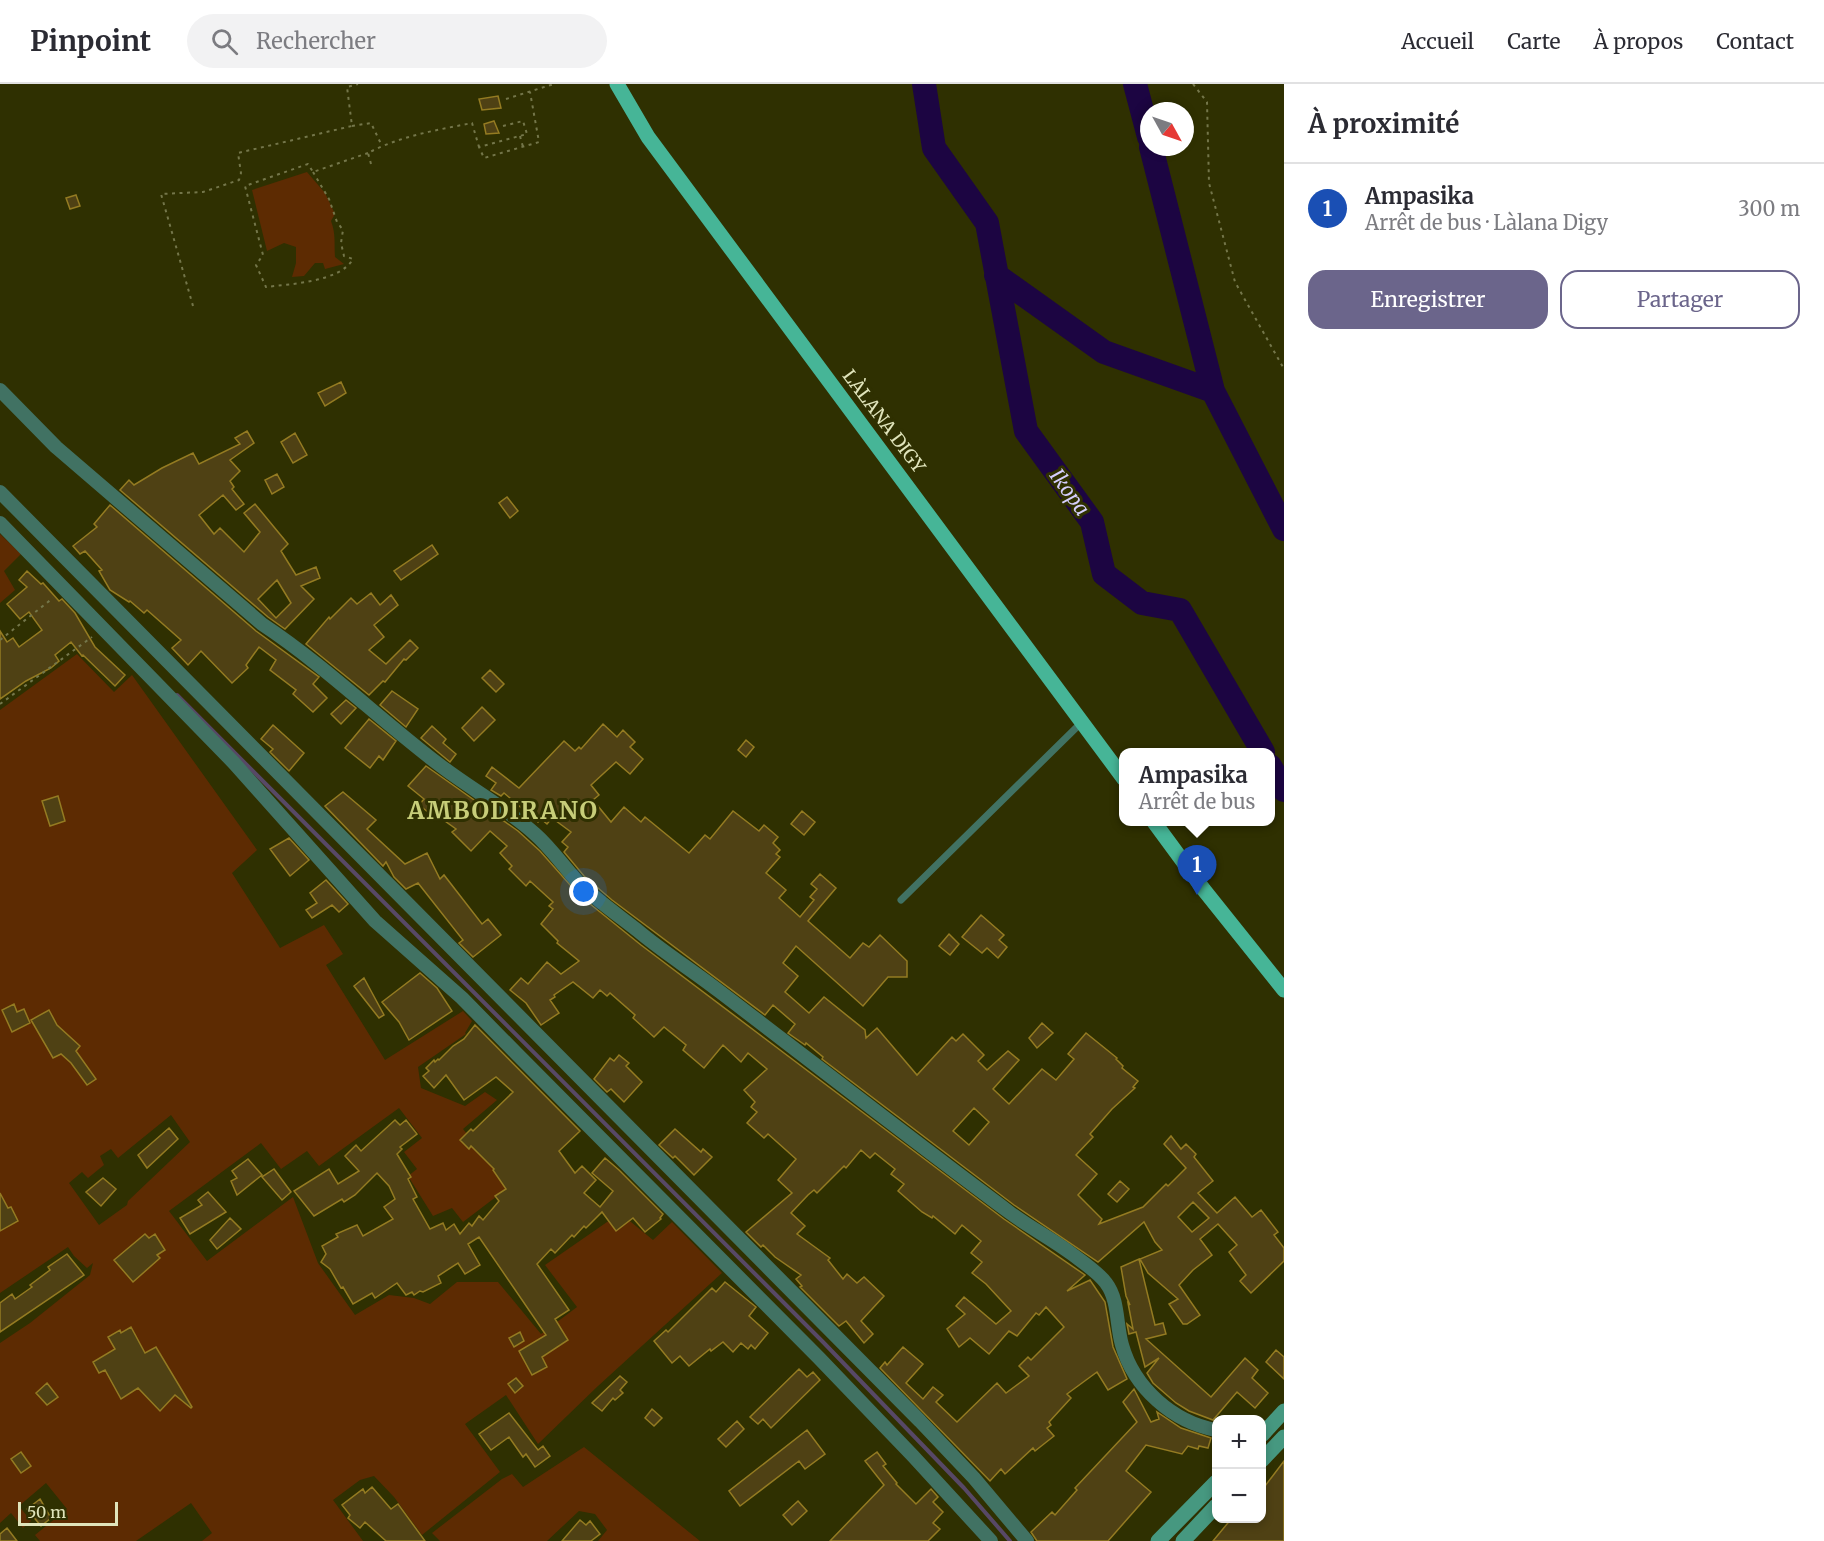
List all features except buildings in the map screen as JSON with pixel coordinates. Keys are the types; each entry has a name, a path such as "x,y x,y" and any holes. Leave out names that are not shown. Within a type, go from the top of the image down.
{"main road":[{"name":"LÀLANA DIGY","path":"617,84 648,137 1119,772"},
{"path":"1157,826 1204,890 1284,990"},
{"path":"1266,1431 1284,1411"},
{"path":"1266,1456 1284,1437"},
{"path":"1158,1541 1212,1486"},
{"path":"1183,1541 1212,1510"}],"street":[{"path":"0,390 56,447 262,624 298,649 437,764 528,828 579,883 641,934 852,1091 916,1143 1031,1228 1070,1252 1101,1277 1113,1298 1122,1345 1141,1383 1152,1397 1183,1420 1212,1429"},
{"path":"0,492 920,1421 974,1478 1027,1541"},
{"path":"0,523 234,763 375,921 462,998 819,1358 991,1541"}],"lane":[{"path":"901,900 1082,722"}],"path":[{"path":"352,126 347,87 358,84"},
{"path":"506,99 554,84"},
{"path":"1193,84 1207,102 1209,183 1235,282 1284,369"},
{"path":"313,172 428,131 472,123 484,158 539,142 530,92"},
{"path":"479,147 527,134 523,121 503,126"},
{"path":"239,180 241,173 238,153 352,126 371,123 382,147"},
{"path":"520,136 523,147"},
{"path":"368,153 371,164"},
{"path":"239,180 245,186 263,255 256,265 266,287 315,280 348,267 353,259 344,256 341,243 344,230 337,222 329,199 308,164 245,186"},
{"path":"193,306 161,194 203,192 239,180"},
{"path":"0,640 64,588"},
{"path":"0,704 104,629"}],"shaded area":[{"path":"307,172 325,193 335,214 331,221 335,257 344,264 325,269 323,263 315,263 304,276 292,277 296,263 296,247 284,243 267,251 252,190"},
{"path":"0,534 21,554 4,571 15,590 0,603"},
{"path":"77,654 114,692 132,675 257,850 232,873 280,948 324,925 343,954 326,965 385,1060 463,1011 472,1021 466,1034 418,1067 421,1088 465,1106 485,1092 497,1100 463,1129 509,1187 463,1222 452,1208 433,1216 408,1176 417,1169 404,1152 422,1138 399,1108 319,1166 307,1151 281,1169 261,1143 169,1211 207,1261 293,1197 318,1263 355,1315 389,1295 414,1298 430,1304 457,1282 498,1282 541,1334 577,1307 545,1265 620,1213 653,1240 672,1222 722,1273 538,1444 506,1395 465,1424 500,1472 422,1535 394,1497 374,1476 360,1480 333,1500 363,1541 202,1541 212,1533 191,1503 136,1541 40,1541 35,1535 67,1509 46,1483 19,1506 31,1521 23,1528 11,1513 0,1523 0,1343 30,1323 90,1275 93,1263 87,1268 68,1247 0,1293 0,710","holes":["171,1115 190,1142 128,1201 127,1205 99,1225 69,1183 82,1172 88,1178 104,1165 100,1156 111,1149 118,1158"]},
{"path":"584,1447 700,1541 598,1541 607,1530 595,1514 579,1511 547,1541 440,1541 432,1533 502,1479 512,1474 523,1487"}],"waterway":[{"name":"Ikopa","path":"924,84 934,148 987,223 1026,431 1092,522 1104,574 1142,603 1180,610 1261,748"},
{"name":"Ikopa","path":"1135,84 1140,103"},
{"name":"Ikopa","path":"1153,156 1213,391 1284,529"},
{"name":"Ikopa","path":"996,275 1104,352 1213,391"},
{"path":"177,695 823,1342 964,1488 1010,1541"},
{"name":"Ikopa","path":"1275,775 1284,790"}],"place":[{"name":"Ampasika","path":"1197,895"}],"district":[{"name":"AMBODIRANO","path":"503,810"}]}
